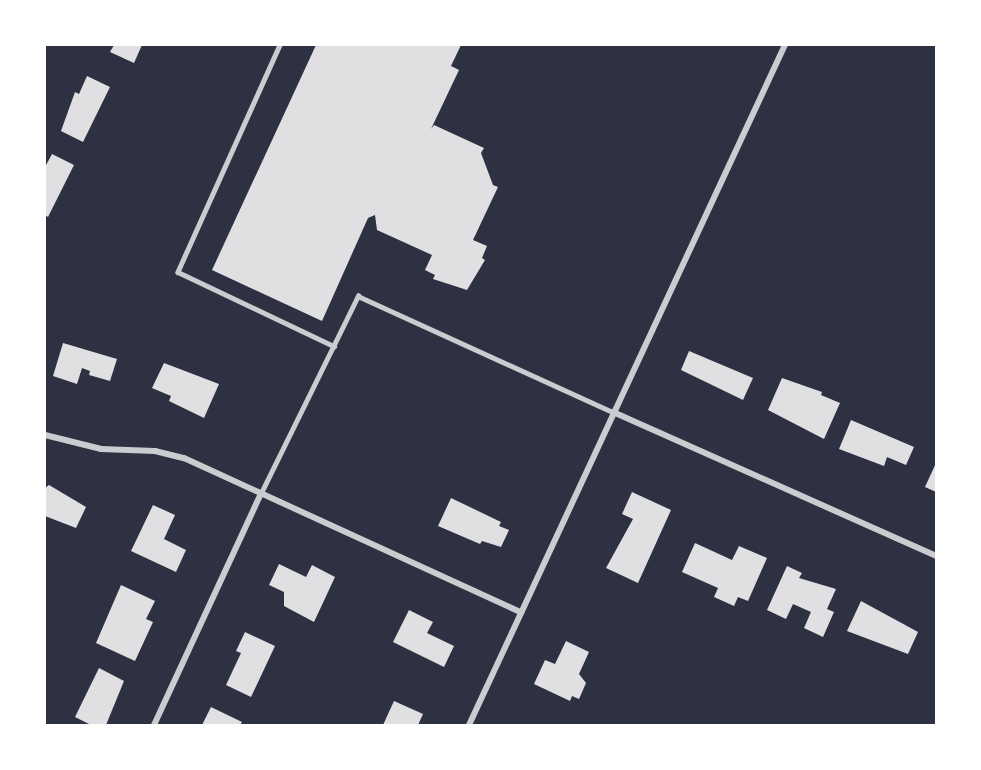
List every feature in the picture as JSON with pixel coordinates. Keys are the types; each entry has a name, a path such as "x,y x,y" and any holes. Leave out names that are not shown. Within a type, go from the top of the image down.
{"street":[{"path":"469,725 785,45"},
{"path":"613,412 936,556"},
{"path":"45,435 101,449 155,450 184,458 521,612"},
{"path":"154,725 261,493"}],"lane":[{"path":"279,45 178,272 334,346"},
{"path":"261,493 358,296 613,412"}],"building":[{"path":"114,45 142,45 134,63 110,52"},
{"path":"316,45 461,45 451,66 459,70 431,129 434,125 484,148 481,153 493,185 498,187 473,240 487,246 482,258 485,260 467,290 433,279 435,275 425,270 432,255 377,230 375,215 368,218 322,321 212,270"},
{"path":"87,76 110,87 83,142 61,131 75,92 79,94"},
{"path":"52,154 74,165 48,217 45,215 45,167"},
{"path":"63,343 117,359 110,381 89,375 90,371 82,368 77,384 53,376"},
{"path":"689,351 753,378 743,400 681,370"},
{"path":"164,363 219,384 204,418 169,401 171,396 152,388"},
{"path":"782,378 822,392 821,395 840,403 824,439 768,410"},
{"path":"851,420 914,447 906,465 887,457 884,466 839,449"},
{"path":"936,463 936,492 925,487"},
{"path":"49,485 86,507 76,528 45,516 45,488"},
{"path":"632,492 671,510 638,583 606,568 633,519 622,514"},
{"path":"451,498 501,522 499,526 509,530 501,547 482,541 480,544 438,526"},
{"path":"153,505 175,515 164,539 186,550 176,572 131,551"},
{"path":"695,543 732,560 739,546 767,558 748,601 738,597 734,606 714,597 718,588 682,572"},
{"path":"279,564 306,577 312,565 335,577 314,622 284,606 284,592 269,585"},
{"path":"787,566 802,573 799,578 836,589 827,609 834,612 823,637 804,628 811,612 793,604 786,619 767,610"},
{"path":"121,585 155,601 146,619 153,622 135,661 96,643"},
{"path":"861,601 918,632 908,654 847,631"},
{"path":"409,610 433,622 427,633 454,646 444,667 393,642"},
{"path":"245,632 275,646 251,697 226,685 241,653 236,651"},
{"path":"566,641 589,652 579,674 586,683 579,699 572,696 570,701 534,684 545,660 555,664"},
{"path":"99,668 124,681 106,725 91,725 75,717"},
{"path":"394,701 423,714 418,725 383,725"},
{"path":"211,707 242,722 240,725 202,725"}]}
